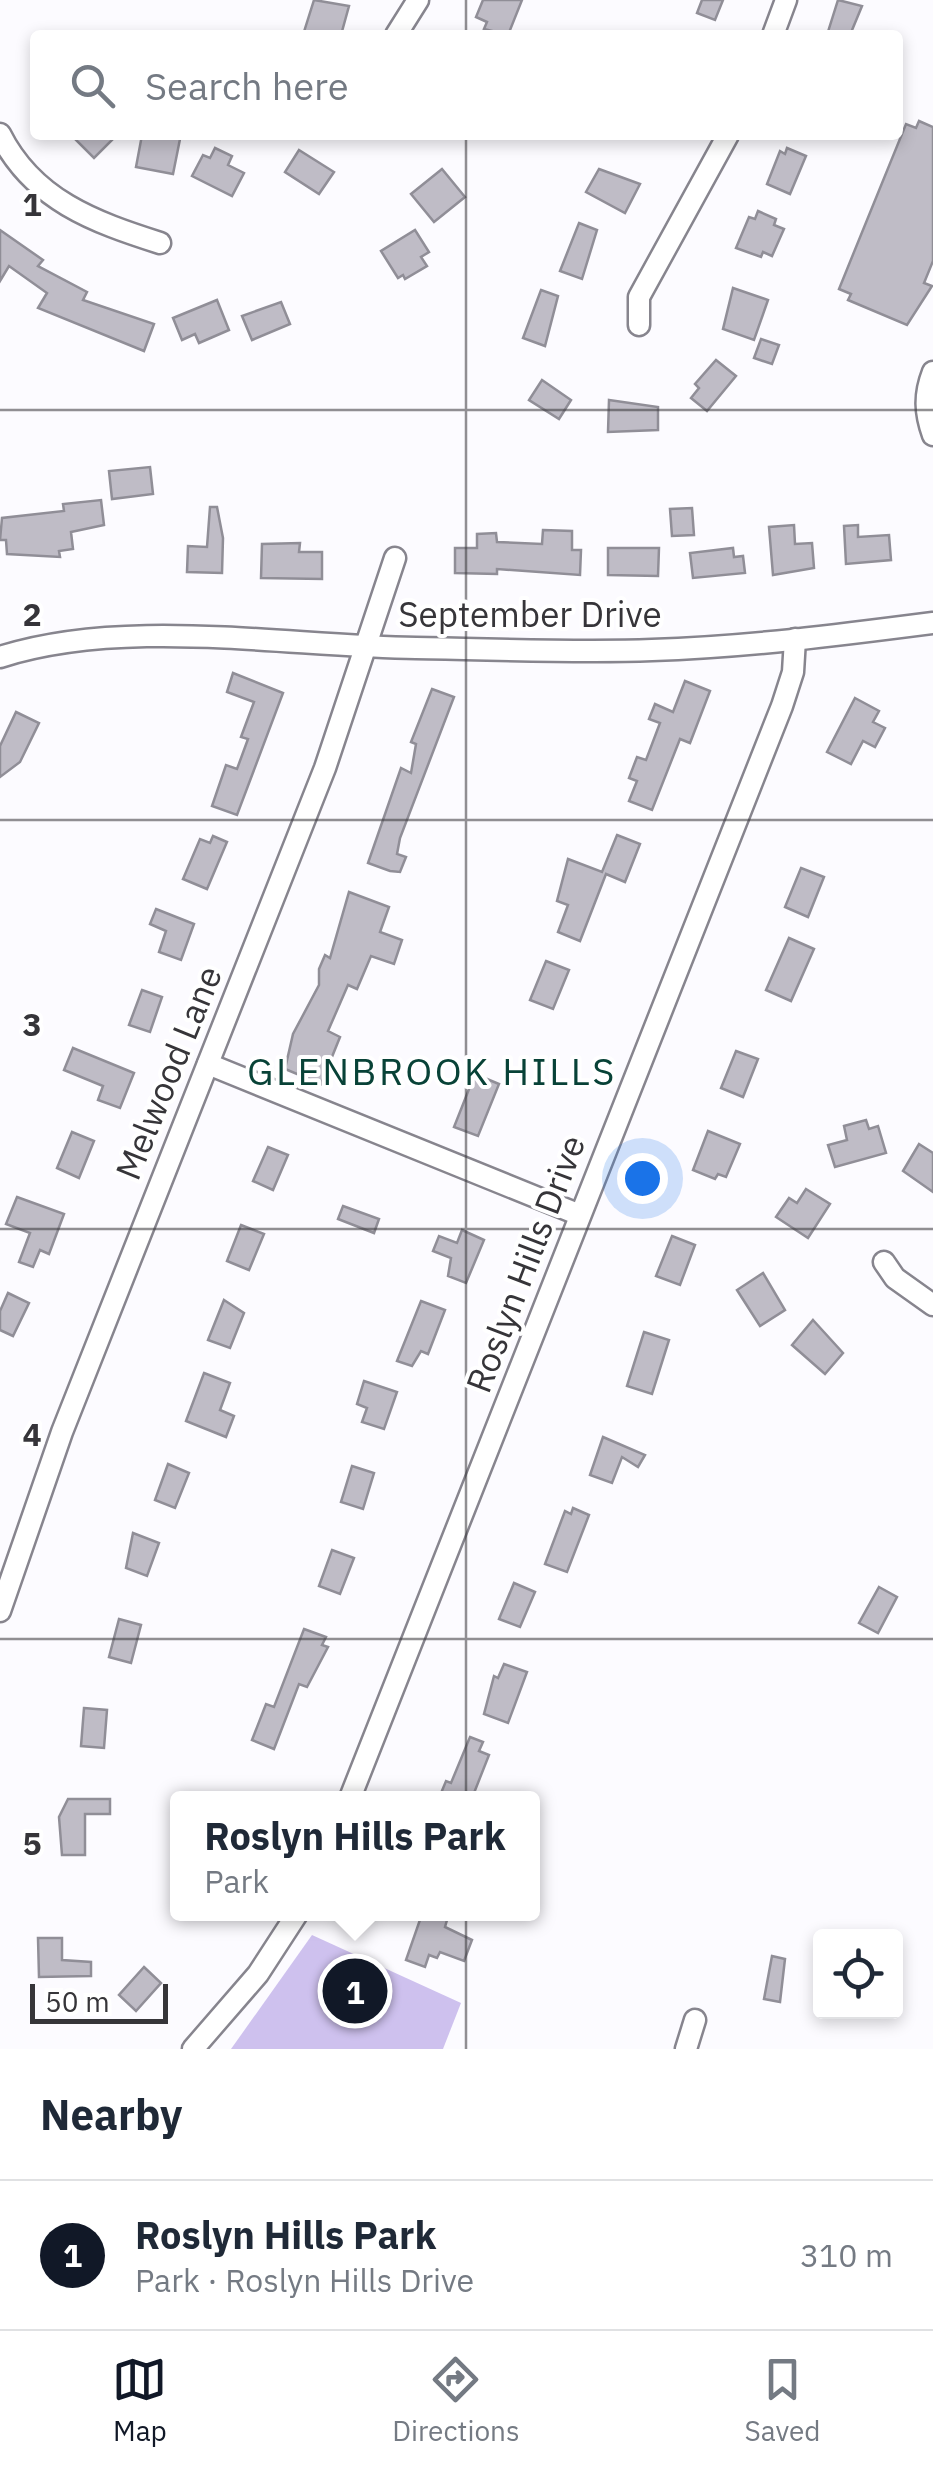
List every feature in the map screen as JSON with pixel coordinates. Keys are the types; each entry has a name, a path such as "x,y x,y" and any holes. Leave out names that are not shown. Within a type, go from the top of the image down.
{"street":[{"path":"399,30 418,0"},
{"path":"775,30 786,0"},
{"path":"0,134 34,182 76,213 160,244"},
{"path":"639,325 639,297 725,140"},
{"path":"929,381 926,417 933,435"},
{"name":"Melwood Lane","path":"0,1610 62,1432 325,768 360,672 364,646 394,558"},
{"name":"September Drive","path":"0,657 56,641 125,636 364,646 652,650 933,623"},
{"name":"Roslyn Hills Drive","path":"353,1791 782,706 793,672 795,639"},
{"path":"208,1064 580,1215"},
{"path":"884,1262 895,1278 933,1305"},
{"path":"194,2049 258,1974 292,1921"},
{"path":"686,2049 695,2020"}],"shaded area":[{"path":"312,1935 461,2003 443,2049 231,2049"}],"building":[{"path":"314,0 349,6 342,30 305,30"},
{"path":"483,0 522,0 510,30 484,29 487,22 476,17"},
{"path":"702,0 723,0 715,20 697,13"},
{"path":"838,0 862,6 852,30 829,30"},
{"path":"919,121 933,127 933,261 924,283 932,286 907,325 848,300 851,294 839,289 900,140 903,140 906,124 916,128"},
{"path":"76,140 112,140 94,158"},
{"path":"141,140 180,140 173,174 136,167"},
{"path":"215,148 232,156 228,165 244,173 232,196 192,176 203,155 210,158"},
{"path":"787,148 806,156 790,194 767,184 780,151 785,154"},
{"path":"299,150 334,172 319,194 285,172"},
{"path":"442,169 465,197 434,222 411,194"},
{"path":"599,169 640,184 625,213 586,192"},
{"path":"758,211 776,219 774,225 784,229 772,256 763,252 761,257 736,248 749,217 755,219"},
{"path":"579,223 597,230 582,279 560,271"},
{"path":"0,230 43,260 38,266 87,292 83,300 154,324 144,351 38,308 47,293 9,266 0,281"},
{"path":"415,230 429,252 421,257 427,266 405,279 403,275 398,278 381,251"},
{"path":"733,288 768,300 754,340 723,329"},
{"path":"541,290 558,296 545,346 523,338"},
{"path":"217,300 229,330 199,343 195,334 182,340 173,318"},
{"path":"281,302 290,324 252,340 242,316"},
{"path":"761,339 779,345 772,364 754,358"},
{"path":"716,360 736,376 707,411 691,398 699,388 695,384"},
{"path":"542,380 571,400 559,419 529,400"},
{"path":"609,400 658,407 658,430 608,432"},
{"path":"150,467 153,494 112,499 109,471"},
{"path":"101,500 104,525 71,532 73,549 59,551 60,557 7,554 6,540 0,540 2,518 64,511 63,504"},
{"path":"210,507 217,507 223,538 222,573 187,572 188,546 207,547"},
{"path":"692,508 694,535 672,536 670,509"},
{"path":"794,525 795,544 812,543 814,568 773,575 769,527"},
{"path":"858,525 858,537 889,535 891,560 846,564 844,526"},
{"path":"543,530 572,531 572,550 581,550 580,575 497,569 497,574 455,573 455,548 477,548 477,534 496,533 497,542 542,544"},
{"path":"300,543 299,552 322,552 322,579 261,578 262,544"},
{"path":"608,548 659,548 658,576 608,575"},
{"path":"733,548 734,557 743,556 745,573 693,578 690,553"},
{"path":"233,673 283,693 237,815 212,806 226,765 237,769 248,739 241,737 254,702 227,692"},
{"path":"685,681 710,691 690,743 680,739 652,810 629,801 637,781 629,778 637,757 646,760 660,723 649,719 655,704 673,712"},
{"path":"432,689 454,697 400,838 397,854 406,857 400,872 390,871 368,863 401,768 411,773 416,744 411,742"},
{"path":"855,698 879,711 873,722 885,728 875,747 863,741 851,764 827,752"},
{"path":"16,712 39,723 20,762 0,777 0,746"},
{"path":"617,835 640,844 625,882 606,874 580,941 558,932 568,905 557,901 568,859 602,872"},
{"path":"213,836 227,842 207,889 183,879 200,839 210,843"},
{"path":"801,868 824,877 808,917 785,907"},
{"path":"349,892 389,907 380,932 402,940 394,964 371,956 357,989 348,985 328,1031 340,1037 321,1084 285,1069 293,1034 319,985 319,969 325,955 330,958"},
{"path":"156,909 194,924 181,960 159,952 166,931 150,924"},
{"path":"789,938 814,949 791,1001 766,990"},
{"path":"546,961 569,970 553,1009 530,1000"},
{"path":"142,990 162,997 150,1032 129,1025"},
{"path":"73,1048 134,1073 120,1108 98,1100 103,1086 64,1070"},
{"path":"736,1051 758,1059 743,1097 721,1088"},
{"path":"475,1074 499,1084 478,1136 454,1127"},
{"path":"866,1120 869,1129 878,1126 886,1153 835,1167 828,1145 847,1140 844,1126"},
{"path":"708,1131 740,1144 726,1177 718,1174 715,1179 693,1170"},
{"path":"72,1132 94,1141 79,1178 57,1168"},
{"path":"919,1144 933,1153 933,1192 903,1171"},
{"path":"268,1147 288,1155 273,1190 253,1181"},
{"path":"806,1189 830,1204 808,1238 776,1217 789,1198 797,1203"},
{"path":"17,1197 64,1214 49,1254 40,1250 33,1267 19,1262 30,1233 6,1224"},
{"path":"343,1206 379,1219 374,1233 338,1219"},
{"path":"241,1225 264,1234 249,1270 227,1261"},
{"path":"462,1230 484,1240 466,1283 448,1276 451,1258 433,1251 439,1236 457,1243"},
{"path":"672,1236 695,1245 680,1285 656,1276"},
{"path":"763,1273 785,1310 760,1326 737,1290"},
{"path":"8,1293 29,1303 13,1336 0,1330 0,1311"},
{"path":"224,1300 244,1313 230,1348 208,1340"},
{"path":"421,1301 445,1310 428,1354 421,1351 412,1366 397,1361"},
{"path":"813,1320 843,1353 825,1374 792,1345"},
{"path":"644,1332 669,1340 652,1394 627,1386"},
{"path":"204,1373 230,1383 220,1410 234,1416 226,1437 186,1421"},
{"path":"364,1381 397,1392 384,1429 362,1422 367,1408 357,1404"},
{"path":"603,1437 645,1455 638,1467 622,1457 612,1483 590,1475"},
{"path":"168,1464 189,1473 175,1508 155,1500"},
{"path":"352,1466 374,1473 363,1509 341,1502"},
{"path":"573,1508 589,1515 567,1572 545,1564 565,1511 571,1514"},
{"path":"133,1533 159,1543 147,1576 126,1568"},
{"path":"332,1550 354,1558 340,1594 319,1586"},
{"path":"514,1583 535,1592 520,1627 499,1619"},
{"path":"879,1587 897,1597 878,1633 859,1623"},
{"path":"119,1619 141,1625 131,1663 109,1657"},
{"path":"304,1629 326,1637 322,1645 328,1647 307,1687 299,1684 274,1749 252,1740 266,1704 274,1707"},
{"path":"504,1664 527,1672 508,1723 484,1714 494,1676 498,1678"},
{"path":"84,1708 107,1710 104,1748 81,1746"},
{"path":"470,1737 483,1742 479,1751 489,1755 475,1791 442,1791 446,1781 451,1783"},
{"path":"68,1799 110,1799 110,1814 85,1814 85,1855 62,1855 59,1817"},
{"path":"420,1921 447,1921 445,1927 472,1940 464,1961 440,1952 437,1958 429,1955 425,1967 406,1960"},
{"path":"38,1938 62,1938 62,1960 91,1962 91,1976 39,1977"},
{"path":"772,1956 785,1959 780,2002 764,1999"},
{"path":"144,1967 161,1983 136,2011 119,1995"}],"place":[{"name":"Roslyn Hills Park","path":"355,1991"}],"district":[{"name":"GLENBROOK HILLS","path":"432,1072"}]}
